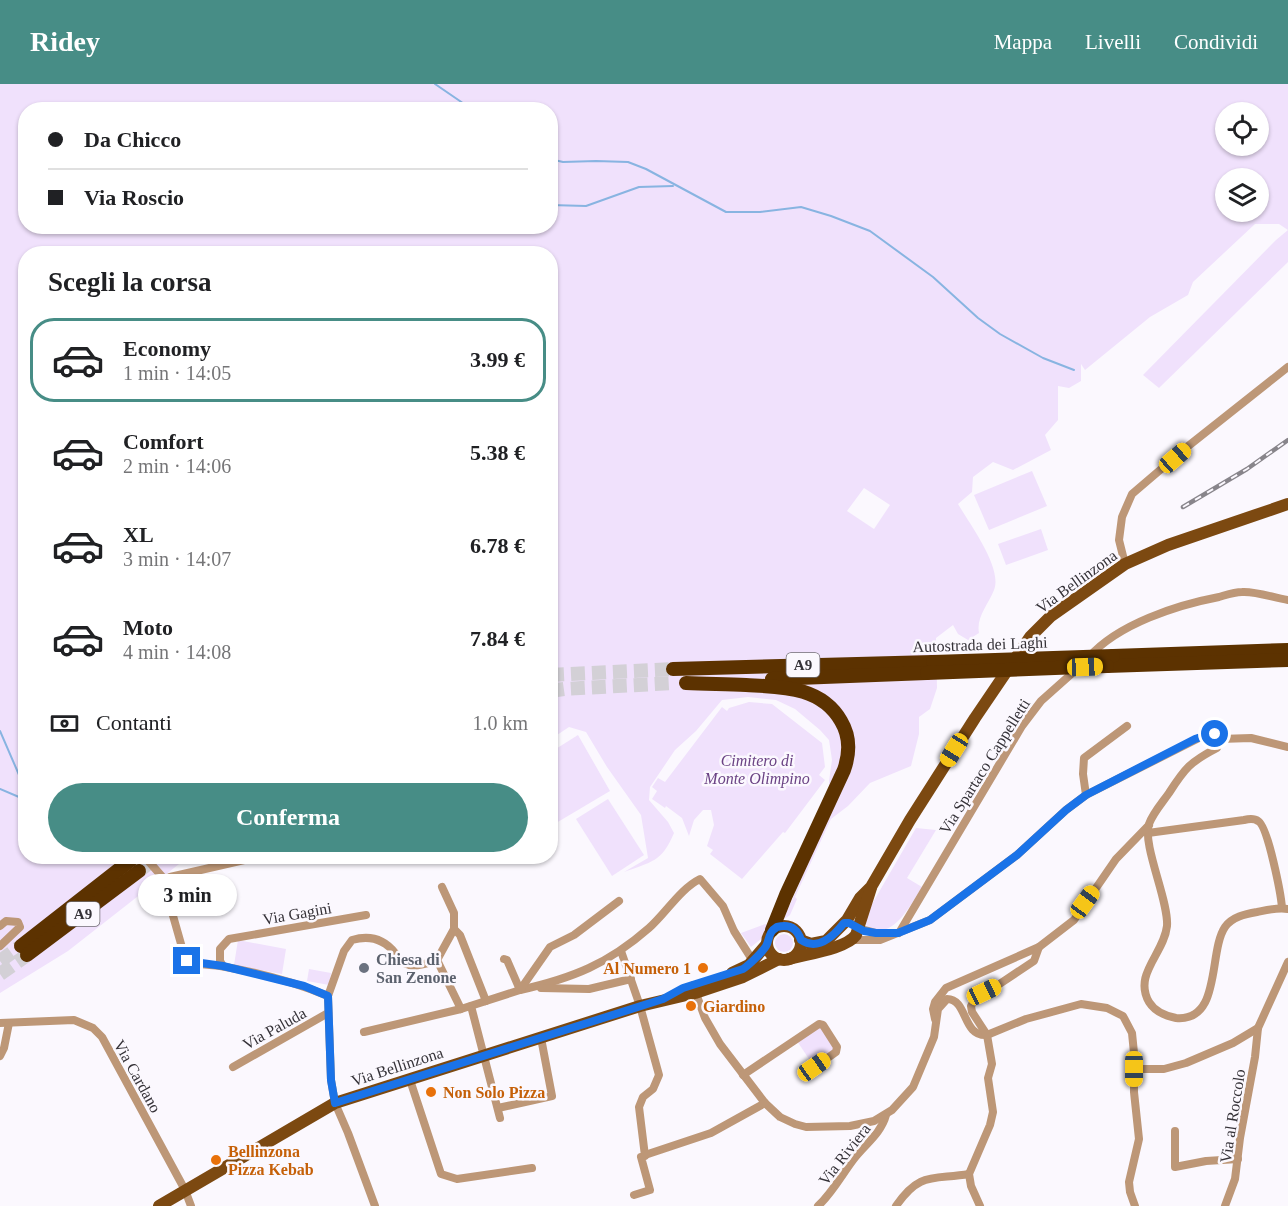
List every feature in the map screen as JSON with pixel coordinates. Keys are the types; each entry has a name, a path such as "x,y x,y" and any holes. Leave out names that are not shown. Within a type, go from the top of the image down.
{"highway":[{"name":"Autostrada dei Laghi","path":"1110,661 1288,650"},
{"name":"Autostrada dei Laghi","path":"772,930 844,770 849,750 847,733 838,716 823,700 805,692 783,687 678,678 1110,661 1288,660"},
{"name":"A9","path":"24,951 135,864"}],"main road":[{"name":"Via Bellinzona","path":"159,1206 335,1103 694,989 743,977 784,959 820,952 852,940 871,887 954,750 1030,637 1051,616 1125,564 1168,545 1288,504"},
{"name":"Via Bellinzona","path":"801,940 811,944 826,941 844,923 860,898 871,887"},
{"path":"844,923 858,928"},
{"path":"783,926 788,926 797,932 801,940 798,952 784,959 771,953 767,944 772,930 783,926"},
{"name":"Via Bellinzona","path":"694,989 743,969 767,944"}],"street":[{"path":"1125,564 1119,540 1122,517 1132,494 1288,367"},
{"name":"Via Spartaco Cappelletti","path":"898,933 1034,708 1095,650 1138,623 1193,602 1242,592 1288,600"},
{"path":"1086,795 1084,758 1127,726"},
{"path":"852,940 880,940 930,920 1017,855 1066,810 1086,795 1203,736 1213,734 1218,735 1220,739"},
{"path":"1220,739 1251,738 1288,747"},
{"path":"936,1023 933,1009 935,1002 946,988 1039,948 1074,920 1116,858 1149,829 1187,766 1217,748 1220,739"},
{"path":"1256,820 1262,825 1264,831 1285,909 1248,914 1229,922 1222,933 1211,988 1205,1003 1194,1015 1186,1017 1173,1017 1161,1013 1150,1003 1144,992 1145,976 1167,927 1149,829 1256,820"},
{"path":"141,864 165,880"},
{"path":"165,880 227,864"},
{"path":"165,880 187,961 223,966 304,986 328,996"},
{"path":"364,1032 461,1009 598,966 651,927 697,880 704,882 723,906 734,931 753,961"},
{"path":"442,886 454,913 454,929 437,960 461,1009"},
{"path":"520,990 550,948 574,935 619,901"},
{"name":"Via Gagini","path":"223,966 220,949 229,939 366,915"},
{"path":"0,926 12,921 18,922 20,927 0,946"},
{"path":"858,928 876,933 898,933"},
{"path":"454,929 460,935 486,1001"},
{"name":"Via Paluda","path":"375,1206 335,1103 331,1080 328,996 344,951 352,940 369,937 377,939 390,948 400,960 411,966 437,960"},
{"path":"980,1206 971,1186 969,1174 990,1125 993,1112 988,1078 992,1064 987,1035 972,1012 973,1001 977,996 1026,968 1034,961 1039,948"},
{"path":"621,951 640,1006 659,1075 653,1089 643,1097 639,1107 645,1156 641,1157 650,1190 634,1195"},
{"path":"504,959 507,960 520,990"},
{"name":"Via al Roccolo","path":"1225,1206 1236,1179 1240,1137 1258,1028 1288,962"},
{"path":"531,988 589,989 631,979"},
{"path":"694,989 705,1018 720,1044 765,1103 780,1117 807,1127 850,1126 874,1121 886,1115 901,1102 913,1087 928,1052 941,1003 950,998 958,1003 972,1029 983,1035 1026,1019 1081,1004 1115,1011 1128,1022 1132,1033 1139,1138 1129,1182 1135,1206"},
{"path":"471,1006 500,1118"},
{"name":"Via Paluda","path":"233,1067 328,1013"},
{"name":"Via Cardano","path":"4,1023 74,1020 93,1028 102,1037 185,1190 191,1206"},
{"path":"0,1056 4,1048 4,1023"},
{"path":"743,1075 819,1024 823,1025 837,1047 836,1052 814,1067"},
{"path":"1134,1069 1164,1069 1186,1063 1233,1043 1258,1028"},
{"path":"498,1108 552,1096 541,1038"},
{"path":"411,1080 441,1174 457,1179 532,1168"},
{"path":"648,1154 711,1133 765,1103"},
{"name":"Via Riviera","path":"818,1206 827,1198 854,1158 883,1126 886,1115"},
{"path":"1174,1131 1175,1167 1206,1161 1238,1159"},
{"path":"896,1206 914,1184 941,1176 969,1174"}],"green space":[{"path":"0,84 1288,84 1288,230 1279,224 1255,224 1193,282 1188,295 1150,317 1085,370 1081,364 1081,381 1069,388 1058,386 1058,420 1045,435 1051,450 1013,470 993,462 973,477 972,492 958,504 984,546 994,570 995,581 994,590 979,622 979,633 968,640 958,634 953,625 936,638 937,688 930,709 919,717 919,734 911,766 870,783 848,806 831,819 795,897 797,899 790,915 783,920 831,812 829,781 832,760 829,740 795,709 776,700 748,697 722,700 696,731 675,750 650,787 649,800 668,822 674,833 670,843 655,860 624,872 648,858 641,815 607,767 586,732 569,727 558,734 558,246 18,246 18,864 179,864 68,951 0,993","holes":["864,488 890,505 874,529 847,511"]},
{"path":"1288,230 1288,262 1159,388 1143,375 1276,240"},
{"path":"1032,471 1047,506 989,530 974,495"},
{"path":"1041,529 1048,550 1006,565 998,544"},
{"name":"Cimitero di Monte Olimpino","path":"749,702 772,704 822,743 825,767 819,775 825,780 785,833 783,832 742,879 710,854 713,850 707,846 714,825 711,810 703,810 694,820 689,836 682,818 652,799 657,791 652,787 658,778 665,782 722,707 727,711 729,708"},
{"path":"578,735 610,791 558,822 558,748"},
{"path":"608,799 644,855 612,876 576,819"},
{"path":"916,828 936,830 907,878 922,887 899,920 884,930 875,930 866,925 868,911"},
{"path":"765,924 769,926 765,936 751,947 741,933"},
{"path":"780,934 788,934 793,939 791,950 780,952 775,947 775,939"},
{"path":"238,940 286,949 282,974 234,965"},
{"path":"309,969 331,973 329,985 307,981"},
{"path":"818,1027 834,1047 833,1052 813,1065 797,1041"}],"waterway":[{"path":"435,84 461,102"},
{"path":"558,161 628,162 646,169 726,212 760,212 801,207 870,231 933,277 978,318 1000,334 1043,358 1074,370"},
{"path":"558,205 586,206 639,187 673,186"},
{"path":"0,731 18,773"},
{"path":"0,789 18,797"}],"tunnel":[{"path":"558,675 673,669"},
{"path":"558,690 674,683"},
{"path":"139,871 148,864"},
{"path":"0,961 21,946"},
{"path":"0,974 27,955"}],"railway":[{"path":"1183,507 1247,469 1288,440"}],"place":[{"name":"Chiesa di San Zenone","path":"364,968"},
{"name":"Al Numero 1","path":"703,968"},
{"name":"Giardino","path":"691,1006"},
{"name":"Non Solo Pizza","path":"431,1092"},
{"name":"Bellinzona Pizza Kebab","path":"216,1160"}],"route":[{"path":"187,961 223,966 304,986 328,996 331,1080 335,1103 663,999 683,988 743,969 767,944 769,934 777,927 791,927 801,940 816,944 830,939 844,923 876,933 898,933 915,927 939,915 997,871 1086,795 1195,739 1215,734"}]}
